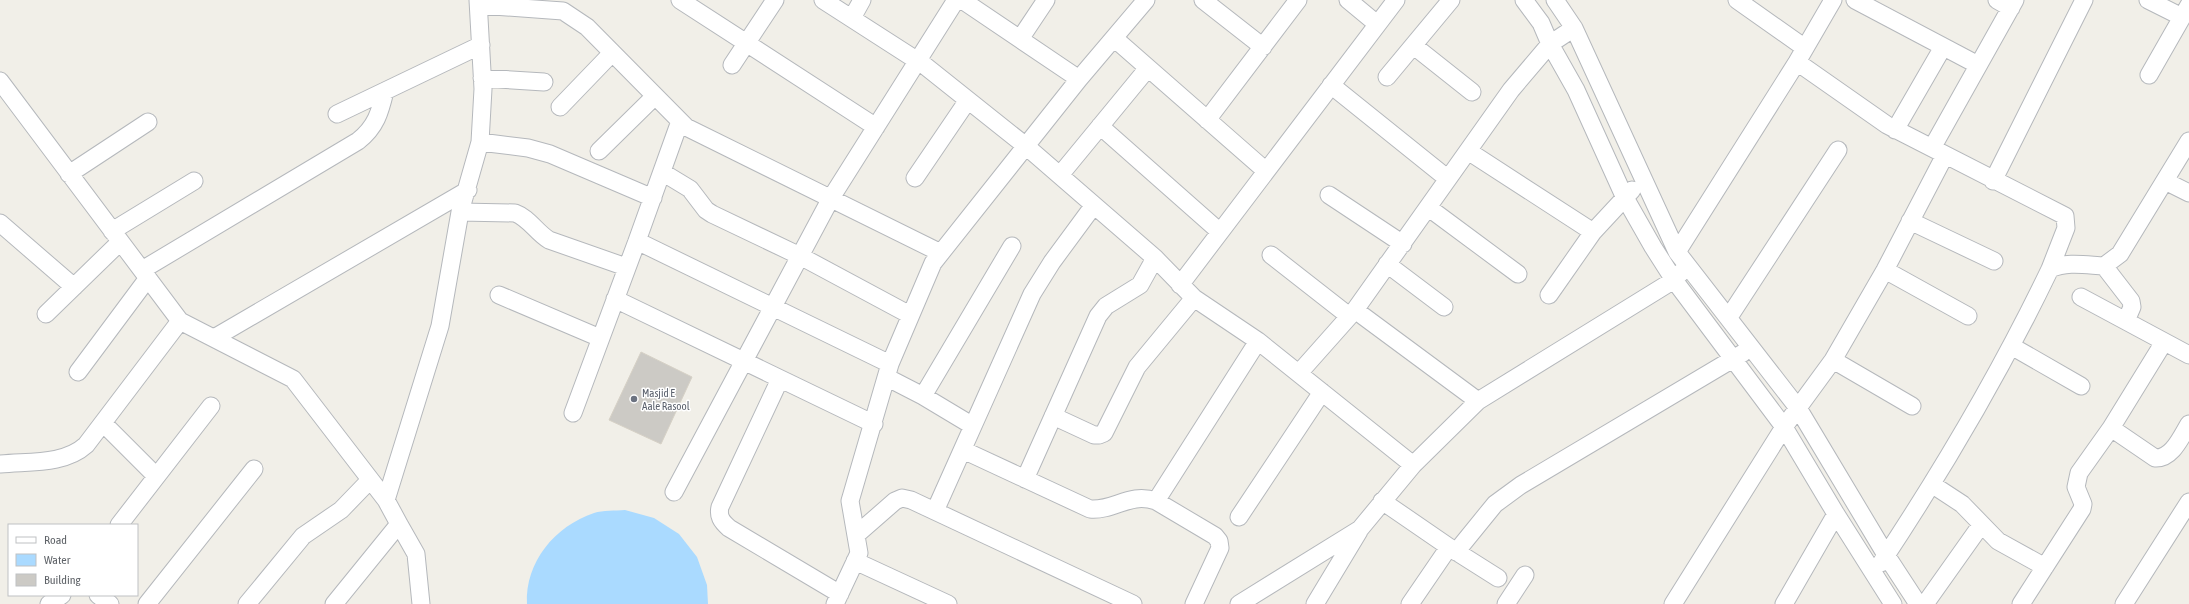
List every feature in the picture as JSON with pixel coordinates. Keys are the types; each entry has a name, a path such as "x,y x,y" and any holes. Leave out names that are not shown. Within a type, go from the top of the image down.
{"street":[{"path":"680,0 876,127"},
{"path":"732,65 774,0"},
{"path":"824,0 918,61 968,100 1027,147 1155,258 1194,298 1258,341 1413,465"},
{"path":"852,18 862,0"},
{"path":"674,492 830,198 956,0"},
{"path":"962,0 1079,79"},
{"path":"1020,39 1046,0"},
{"path":"780,379 720,507 719,513 722,522 728,528 837,599 859,553 850,501 889,371 910,315 933,263 1027,147 1079,79 1146,0"},
{"path":"1203,0 1263,47"},
{"path":"1207,120 1298,0"},
{"path":"1348,0 1377,24"},
{"path":"1180,285 1396,0"},
{"path":"1387,77 1451,0"},
{"path":"1524,0 1541,23 1550,44 1576,90 1624,196 1674,280 1784,427 1836,514 1893,604"},
{"path":"1555,0 1574,28 1643,181 1677,252 1729,317 1798,408 1886,555 1918,604"},
{"path":"1737,0 1801,55 1895,130 1993,181 2065,216 2066,228 2050,269 2013,347 1933,485 1873,574"},
{"path":"1677,252 1801,55 1833,0"},
{"path":"1855,0 1978,65"},
{"path":"1993,181 2084,0"},
{"path":"2148,0 2185,11 2149,75"},
{"path":"386,500 440,326 460,212 468,190 480,142 482,78 478,2 564,5 686,127 941,253"},
{"path":"1673,604 1784,427 1833,360 1885,270 1910,221 1938,152 2008,3"},
{"path":"1299,373 1352,313 1429,208 1448,178 1494,113 1550,44 1574,28"},
{"path":"1114,38 1266,171"},
{"path":"337,114 481,45"},
{"path":"1414,46 1472,92"},
{"path":"1895,130 1943,47"},
{"path":"560,107 612,53"},
{"path":"1060,176 1148,68"},
{"path":"482,78 544,82"},
{"path":"0,82 180,321 293,379 386,500 416,554 421,604"},
{"path":"1330,86 1448,178"},
{"path":"78,372 145,274 358,141 366,134 378,118 385,91"},
{"path":"599,151 655,96"},
{"path":"915,178 968,100"},
{"path":"573,413 680,121"},
{"path":"69,174 148,122"},
{"path":"1100,126 1220,232"},
{"path":"480,142 528,148 550,154 653,198"},
{"path":"2050,269 2060,264 2104,266 2120,254 2189,142"},
{"path":"1729,317 1838,150"},
{"path":"1468,151 1593,232"},
{"path":"662,172 690,189 706,210 712,214 800,256 910,315"},
{"path":"46,314 74,287 116,237 194,181"},
{"path":"1549,295 1593,232 1624,196 1643,181"},
{"path":"2165,181 2189,194"},
{"path":"214,338 468,190"},
{"path":"1329,195 1403,244"},
{"path":"935,511 1032,294 1052,262 1094,205"},
{"path":"1429,208 1518,274"},
{"path":"460,212 515,213 523,216 543,236 550,240 626,267"},
{"path":"1910,221 1994,261"},
{"path":"0,223 74,287"},
{"path":"637,241 772,306 889,371 923,396 973,426"},
{"path":"923,396 1012,246"},
{"path":"1271,255 1478,401"},
{"path":"1025,479 1098,316 1106,306 1140,285 1155,258"},
{"path":"1387,264 1444,307"},
{"path":"1315,604 1360,529 1382,501 1413,465 1478,401 1674,280 1687,266"},
{"path":"2104,266 2131,302 2132,307 2126,321"},
{"path":"1885,270 1968,316"},
{"path":"499,295 600,338"},
{"path":"2081,297 2164,342 2187,350"},
{"path":"1053,416 1094,435 1099,436 1104,433 1137,367 1194,298"},
{"path":"615,299 874,424"},
{"path":"0,464 65,458 76,454 86,445 180,321"},
{"path":"1156,501 1258,341"},
{"path":"2021,604 2082,509 2083,504 2076,487 2079,473 2111,428 2164,342"},
{"path":"1410,604 1452,549 1495,504 1521,486 1734,360 1752,347"},
{"path":"2013,347 2081,386"},
{"path":"1833,360 1912,406"},
{"path":"1239,518 1322,392"},
{"path":"120,524 211,406"},
{"path":"103,422 156,476"},
{"path":"2111,428 2155,458 2161,458 2166,457 2171,451 2189,424"},
{"path":"962,450 1090,509 1099,510 1140,497 1156,501 1215,536 1219,542 1220,548 1194,604"},
{"path":"147,604 254,469"},
{"path":"248,604 304,536 341,510 370,480"},
{"path":"1933,485 1962,504 1998,541 2045,567"},
{"path":"856,535 895,501 902,498 935,511 1133,604"},
{"path":"1382,501 1452,549 1498,578"},
{"path":"2124,604 2189,502"},
{"path":"1784,604 1836,514"},
{"path":"334,604 399,524"},
{"path":"1925,604 1981,525"},
{"path":"1239,604 1360,529"},
{"path":"855,561 948,604"},
{"path":"1506,604 1525,575"},
{"path":"49,604 61,596"},
{"path":"99,596 110,604"}],"water":[{"path":"625,510 654,518 679,534 697,557 707,585 708,604 527,604 531,574 537,560 555,536 580,519 594,513"}],"building":[{"name":"Masjid E Aale Rasool","path":"641,352 692,377 661,444 609,420"}],"place":[{"name":"Masjid E Aale Rasool","path":"634,399"}]}
